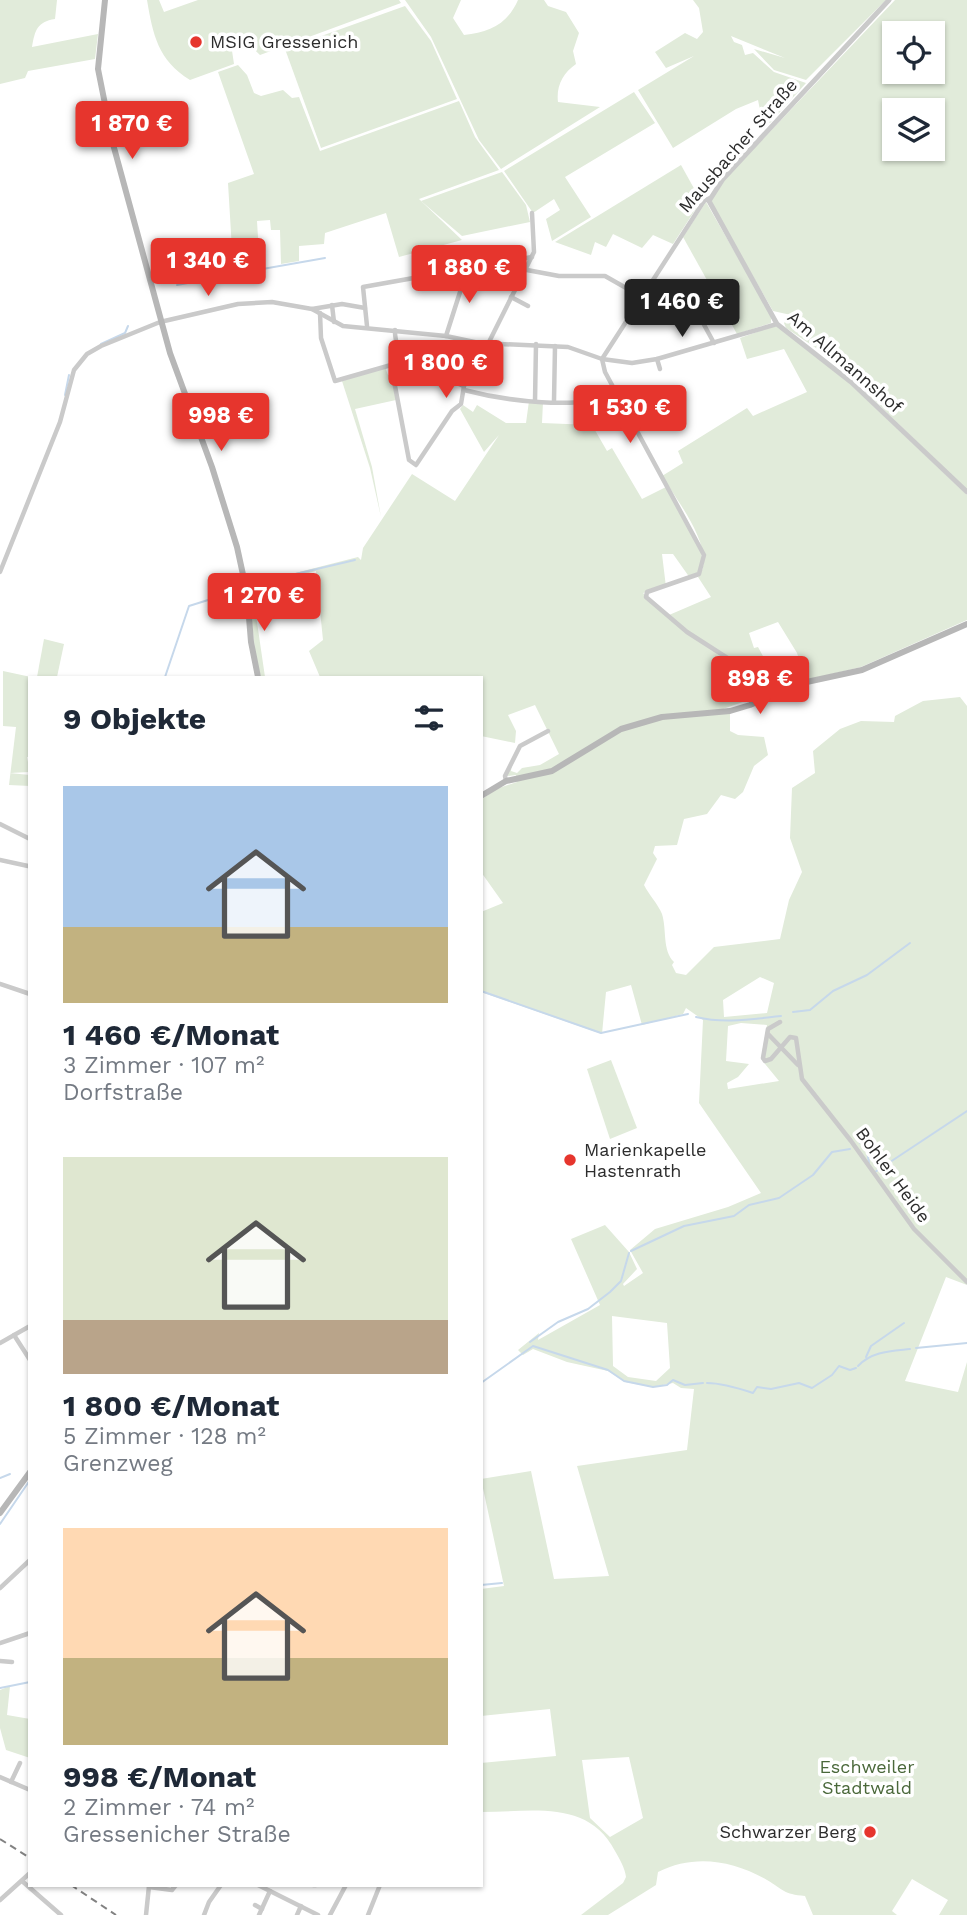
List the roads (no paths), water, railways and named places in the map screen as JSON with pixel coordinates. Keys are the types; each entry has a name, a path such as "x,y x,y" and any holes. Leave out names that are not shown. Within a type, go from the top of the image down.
{"main road":[{"path":"105,0 99,53 101,83 113,144 160,322 237,547 247,593 251,642 258,676"},
{"path":"483,795 506,781 552,771 621,729 662,717 730,711 750,705 779,691 862,670 967,624"},
{"path":"0,1513 28,1475"}],"street":[{"name":"Mausbacher Straße","path":"602,359 707,199 889,0"},
{"name":"Am Allmannshof","path":"707,199 777,324 851,382 967,492"},
{"path":"391,365 409,460 414,465 419,463 453,411 461,404 464,388 486,343 527,270 534,246 532,213"},
{"path":"367,326 363,287 468,266 532,257"},
{"path":"446,336 468,266"},
{"path":"527,270 559,276 605,276 642,297"},
{"path":"667,316 675,308 701,295"},
{"path":"511,298 528,306"},
{"path":"0,572 60,422 74,370 87,354 160,322 255,302 312,309 332,305 365,308"},
{"path":"691,302 714,343"},
{"path":"332,305 334,322"},
{"path":"312,309 334,322 486,343 555,346 602,359 632,363 657,359 777,324"},
{"path":"320,313 319,332 335,381 391,365 405,354"},
{"path":"395,331 396,341 405,354 427,375 499,398 535,401 598,400 617,393"},
{"path":"535,401 536,344"},
{"path":"554,401 555,346"},
{"path":"602,359 602,366 704,555 702,570 695,577 647,592 646,597 687,632 779,691"},
{"path":"657,359 660,369"},
{"path":"506,781 505,776 520,746 548,732"},
{"path":"0,824 28,838"},
{"path":"0,860 28,866"},
{"path":"0,984 28,993"},
{"path":"780,1022 771,1026 767,1034 763,1058 765,1061 772,1059 790,1037 798,1040 799,1066"},
{"path":"767,1034 782,1046 799,1066"},
{"name":"Bohler Heide","path":"799,1066 802,1079 851,1141 914,1230 967,1282"},
{"path":"0,1343 28,1327"},
{"path":"15,1335 28,1357"},
{"path":"0,1588 28,1562"},
{"path":"0,1643 28,1634"},
{"path":"0,1661 12,1662"},
{"path":"11,1782 20,1763"},
{"path":"0,1777 28,1789"},
{"path":"0,1900 28,1875"},
{"path":"22,1881 28,1886"},
{"path":"29,1887 61,1915"},
{"path":"146,1915 149,1887"},
{"path":"157,1887 174,1887"},
{"path":"205,1915 209,1902 220,1887"},
{"path":"262,1887 318,1915"},
{"path":"330,1915 345,1887"},
{"path":"368,1915 379,1887"},
{"path":"259,1915 271,1891"},
{"path":"255,1905 262,1909"},
{"path":"297,1915 301,1906"}],"waterway":[{"path":"234,274 325,258"},
{"path":"177,285 231,275"},
{"path":"101,344 125,333 128,326"},
{"path":"65,395 69,375"},
{"path":"249,585 355,560"},
{"path":"165,676 189,606 243,589"},
{"path":"793,1012 810,1010 833,991 867,975 910,943"},
{"path":"483,992 601,1033 688,1014"},
{"path":"696,1017 728,1021 781,1016"},
{"path":"875,1172 967,1111"},
{"path":"866,1142 869,1163"},
{"path":"631,1251 684,1226 734,1216 749,1205 779,1198 813,1175 832,1152 850,1149"},
{"path":"530,1342 558,1322 588,1309 610,1292 621,1281 629,1253"},
{"path":"866,1357 871,1346 904,1323"},
{"path":"916,1348 967,1343"},
{"path":"483,1382 533,1346 608,1370 624,1381 653,1387 667,1385 673,1380 685,1385 703,1383"},
{"path":"858,1366 876,1355 910,1349"},
{"path":"707,1383 753,1393 757,1387 771,1389 799,1383 812,1388 832,1375 839,1366 850,1370 856,1368"},
{"path":"0,1478 10,1474"},
{"path":"0,1524 28,1483"},
{"path":"483,1585 502,1583"},
{"path":"0,1688 28,1682"}],"railway":[{"path":"0,1839 28,1857"},
{"path":"74,1887 116,1915"}],"place":[{"name":"MSIG Gressenich","path":"196,42"},
{"name":"Marienkapelle Hastenrath","path":"570,1160"},
{"name":"Schwarzer Berg","path":"870,1832"}],"park label":[{"name":"Eschweiler Stadtwald","path":"867,1777"}]}
